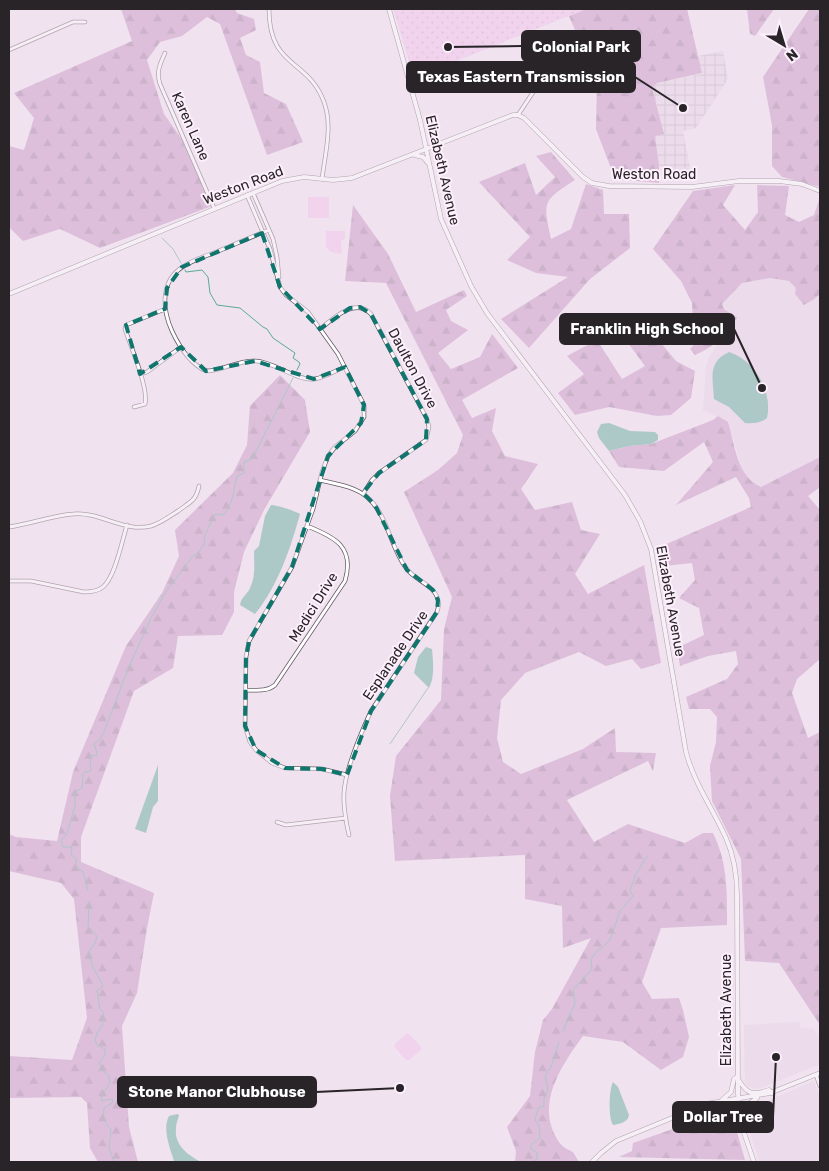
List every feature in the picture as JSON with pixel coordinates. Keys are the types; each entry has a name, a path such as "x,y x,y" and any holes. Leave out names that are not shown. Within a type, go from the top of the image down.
{"street":[{"path":"269,9 270,29 276,46 285,58 311,80 320,93 326,108 328,130 322,179"},
{"name":"Elizabeth Avenue","path":"389,9 420,120 442,222 475,295 624,495 637,515 649,542 686,752 696,782 727,839 735,866 738,895 738,1099 746,1144 754,1162"},
{"path":"9,50 73,22 85,22"},
{"path":"518,115 565,44"},
{"name":"Karen Lane","path":"165,53 158,68 160,84 214,208"},
{"name":"Weston Road","path":"9,294 214,208 289,179 304,177 340,180 352,178 503,118 518,115 541,134 583,177 592,183 609,186 692,187 739,181 779,181 802,184 820,191"},
{"path":"412,154 423,157 430,165"},
{"path":"253,192 276,248 280,287"},
{"path":"247,195 272,258 280,287 286,296 308,312 338,354 364,405 364,417 355,431 335,447 328,456 308,526 286,580 248,641 246,658 246,726 250,742 263,757 272,763 285,768 322,768 347,775"},
{"path":"269,230 182,267 173,276 165,294 165,309 171,328 181,347 196,365 206,371 243,361 255,361 270,364 301,377 314,379 344,367"},
{"name":"Daulton Drive","path":"320,328 350,308 360,307 367,310 371,314 427,419 429,427 426,440 379,473 372,480 364,494"},
{"path":"134,407 145,404 146,399 125,329 126,325 165,309"},
{"path":"140,374 147,372 181,347"},
{"path":"320,480 364,494"},
{"path":"9,527 73,514 94,515 127,525 147,526 162,521 196,496 199,486"},
{"name":"Esplanade Drive","path":"349,835 344,796 347,775 371,712 430,625 437,612 438,600 433,590 406,570 375,505 364,494"},
{"path":"9,581 31,582 84,592 98,590 104,587 112,575 127,525"},
{"name":"Medici Drive","path":"246,690 264,690 275,685 346,581 349,570 347,557 342,546 327,534 308,526"},
{"path":"277,822 286,825 346,818"},
{"path":"592,1162 616,1141 706,1104 722,1100 761,1096 818,1074 820,1086"},
{"path":"722,1100 731,1092 734,1079 737,1078 743,1088 749,1092 756,1094 768,1090 772,1093"},
{"path":"741,1123 743,1121 742,1112 744,1109 761,1096"},
{"path":"706,1104 710,1107 717,1105 728,1106 740,1117"}],"highlighted area":[{"path":"262,233 280,287 320,329 350,308 360,307 371,314 427,419 426,440 379,473 363,493 375,505 407,570 433,590 438,600 437,612 371,711 347,775 322,769 285,768 256,750 245,726 246,657 249,641 292,567 328,456 361,423 364,405 345,367 314,379 255,361 206,371 181,347 140,374 126,325 165,309 167,288 182,267"}],"shaded area":[{"path":"393,9 586,9 414,78"},
{"path":"723,51 728,79 696,128 683,131 692,178 681,180 659,165 655,136 664,133 652,88 657,83 701,74 698,56"},
{"path":"308,197 329,197 329,218 308,218"},
{"path":"326,231 345,231 345,238 341,242 342,252 340,254 331,252 326,247"},
{"path":"770,278 789,281 813,300 820,294 820,457 761,487 752,483 743,473 728,422 703,410 706,367 709,357 736,318 722,304 741,283"},
{"path":"729,352 747,362 760,378 767,398 768,408 767,418 762,421 745,423 729,407 714,399 714,366 722,356"},
{"path":"609,423 630,431 655,432 658,435 658,440 651,444 629,446 609,451 599,438 597,432 601,424"},
{"path":"271,505 286,508 300,514 288,553 277,579 255,614 240,605 252,583 254,551 259,546 265,516"},
{"path":"426,647 432,649 433,659 433,674 429,688 414,673 418,657"},
{"path":"158,765 158,801 153,807 146,833 135,829"},
{"path":"799,1022 800,1028 814,1029 820,1040 820,1064 761,1088 749,1087 745,1082 744,1025"},
{"path":"407,1033 421,1047 421,1050 409,1060 406,1060 394,1046"},
{"path":"814,1081 820,1097 820,1162 760,1162 747,1117 749,1110"},
{"path":"613,1082 618,1087 629,1115 625,1121 613,1125 610,1116 610,1104"},
{"path":"179,1115 176,1125 177,1140 187,1153 201,1162 174,1161 167,1138 166,1127 169,1116"}],"green space":[{"path":"121,9 235,9 237,13 254,19 256,30 240,38 246,55 260,62 264,93 286,104 303,142 267,155 220,24 207,17 182,36 160,42 147,60 164,114 181,138 212,206 100,248 60,229 23,241 9,227 9,146 24,150 34,118 14,93 132,41"},
{"path":"586,9 687,9 702,73 657,83 652,88 664,134 655,136 659,165 659,183 615,179 596,129 597,81 569,16"},
{"path":"747,9 774,9 755,36 750,34"},
{"path":"809,9 820,9 820,187 782,177 772,166 772,125 763,77"},
{"path":"551,152 575,180 556,193 548,204 546,210 551,239 571,229 586,184 603,190 604,214 629,214 630,248 590,279 529,348 501,319 568,277 536,273 507,260 530,237 479,182 525,163 536,195 555,177 536,156"},
{"path":"735,185 723,205 745,230 758,212 757,185 789,186 785,215 799,222 814,215 820,197 820,294 804,305 795,294 796,288 789,281 770,278 742,283 722,304 724,309 737,318 719,340 695,355 690,349 703,335 693,320 692,303 681,281 653,249 693,191"},
{"path":"353,205 388,254 416,312 464,290 467,296 446,310 451,321 468,330 438,353 451,369 480,357 492,334 518,368 462,400 472,418 496,408 492,431 505,456 538,464 521,489 535,510 572,502 581,530 600,534 575,574 588,594 644,565 661,663 641,669 632,659 606,666 579,652 525,673 501,700 497,738 503,762 521,774 583,749 615,728 616,752 656,753 653,771 648,761 567,800 594,842 628,824 685,843 703,833 713,833 722,856 726,878 727,925 661,928 642,982 652,999 679,998 689,1037 683,1057 661,1070 623,1042 583,1036 561,1069 551,1093 549,1119 560,1144 573,1152 579,1162 515,1162 516,1151 507,1127 530,1096 535,1052 543,1020 552,1009 591,938 563,948 562,906 525,899 525,855 395,861 390,796 396,756 441,700 444,629 452,597 404,492 438,470 457,453 463,435 386,283 345,281"},
{"path":"637,314 676,361 695,371 691,398 671,415 657,416 609,407 575,415 558,393 584,374 567,356 597,340 622,379 645,366 614,324"},
{"path":"280,375 305,400 310,432 264,510 244,552 234,592 234,612 222,635 178,636 173,668 134,691 81,837 81,862 154,893 137,993 122,1026 129,1127 138,1162 98,1162 90,1148 87,1103 81,1097 9,1098 9,1056 72,1060 87,1018 74,899 61,883 9,871 9,834 16,837 57,841 73,772 126,646 162,593 179,556 175,530 233,473 247,445 250,406"},
{"path":"718,416 728,422 742,468 753,482 761,487 820,457 820,487 808,496 820,510 820,659 797,679 792,693 808,738 820,732 820,1025 779,963 745,961 741,859 712,801 710,766 716,742 717,717 710,709 689,709 686,697 727,679 738,664 736,651 708,656 680,666 677,648 704,635 699,608 679,598 695,580 692,563 665,566 662,546 751,507 749,498 736,477 676,505 713,462 704,442 664,471 619,467 609,451 629,446 651,444 713,420"},
{"path":"718,1113 733,1118 745,1160 619,1157 632,1151 633,1143"}],"waterway":[{"path":"162,238 173,249 181,263"},
{"path":"185,270 186,272 202,270 208,277 210,293 217,305 240,308 267,329 273,338 295,353 293,358 300,364 297,370"},
{"path":"88,890 83,872 76,867 76,858 71,855 72,847 63,847 61,841 67,834 75,806 75,792 82,788 83,774 91,770 91,755 96,756 94,744 104,732 128,669 151,618 165,593 192,557 204,545 205,535 215,514 223,515 227,511 233,497 237,476 244,473 244,462 252,459 293,378"},
{"path":"390,744 428,688"},
{"path":"563,1031 575,1003 573,990 592,969 591,959 610,940 620,911 633,896 630,891 635,876 647,856"},
{"path":"89,902 88,927 97,936 95,943 88,953 103,986 97,991 100,1009 104,1013 102,1026 95,1040 97,1045 105,1049 105,1055 99,1063 102,1070 109,1076 110,1082 101,1099 102,1101 113,1100 112,1103 104,1108 104,1120 111,1130 109,1148 114,1162"},
{"path":"533,1162 537,1159 537,1153 531,1149 531,1145 540,1138 539,1126 535,1120 538,1108 544,1106 544,1098 548,1090 545,1076 551,1067 559,1042"}],"place":[{"name":"Colonial Park","path":"448,47"},
{"name":"Texas Eastern Transmission","path":"683,108"},
{"name":"Franklin High School","path":"762,388"},
{"name":"Dollar Tree","path":"776,1057"},
{"name":"Stone Manor Clubhouse","path":"400,1088"}]}
